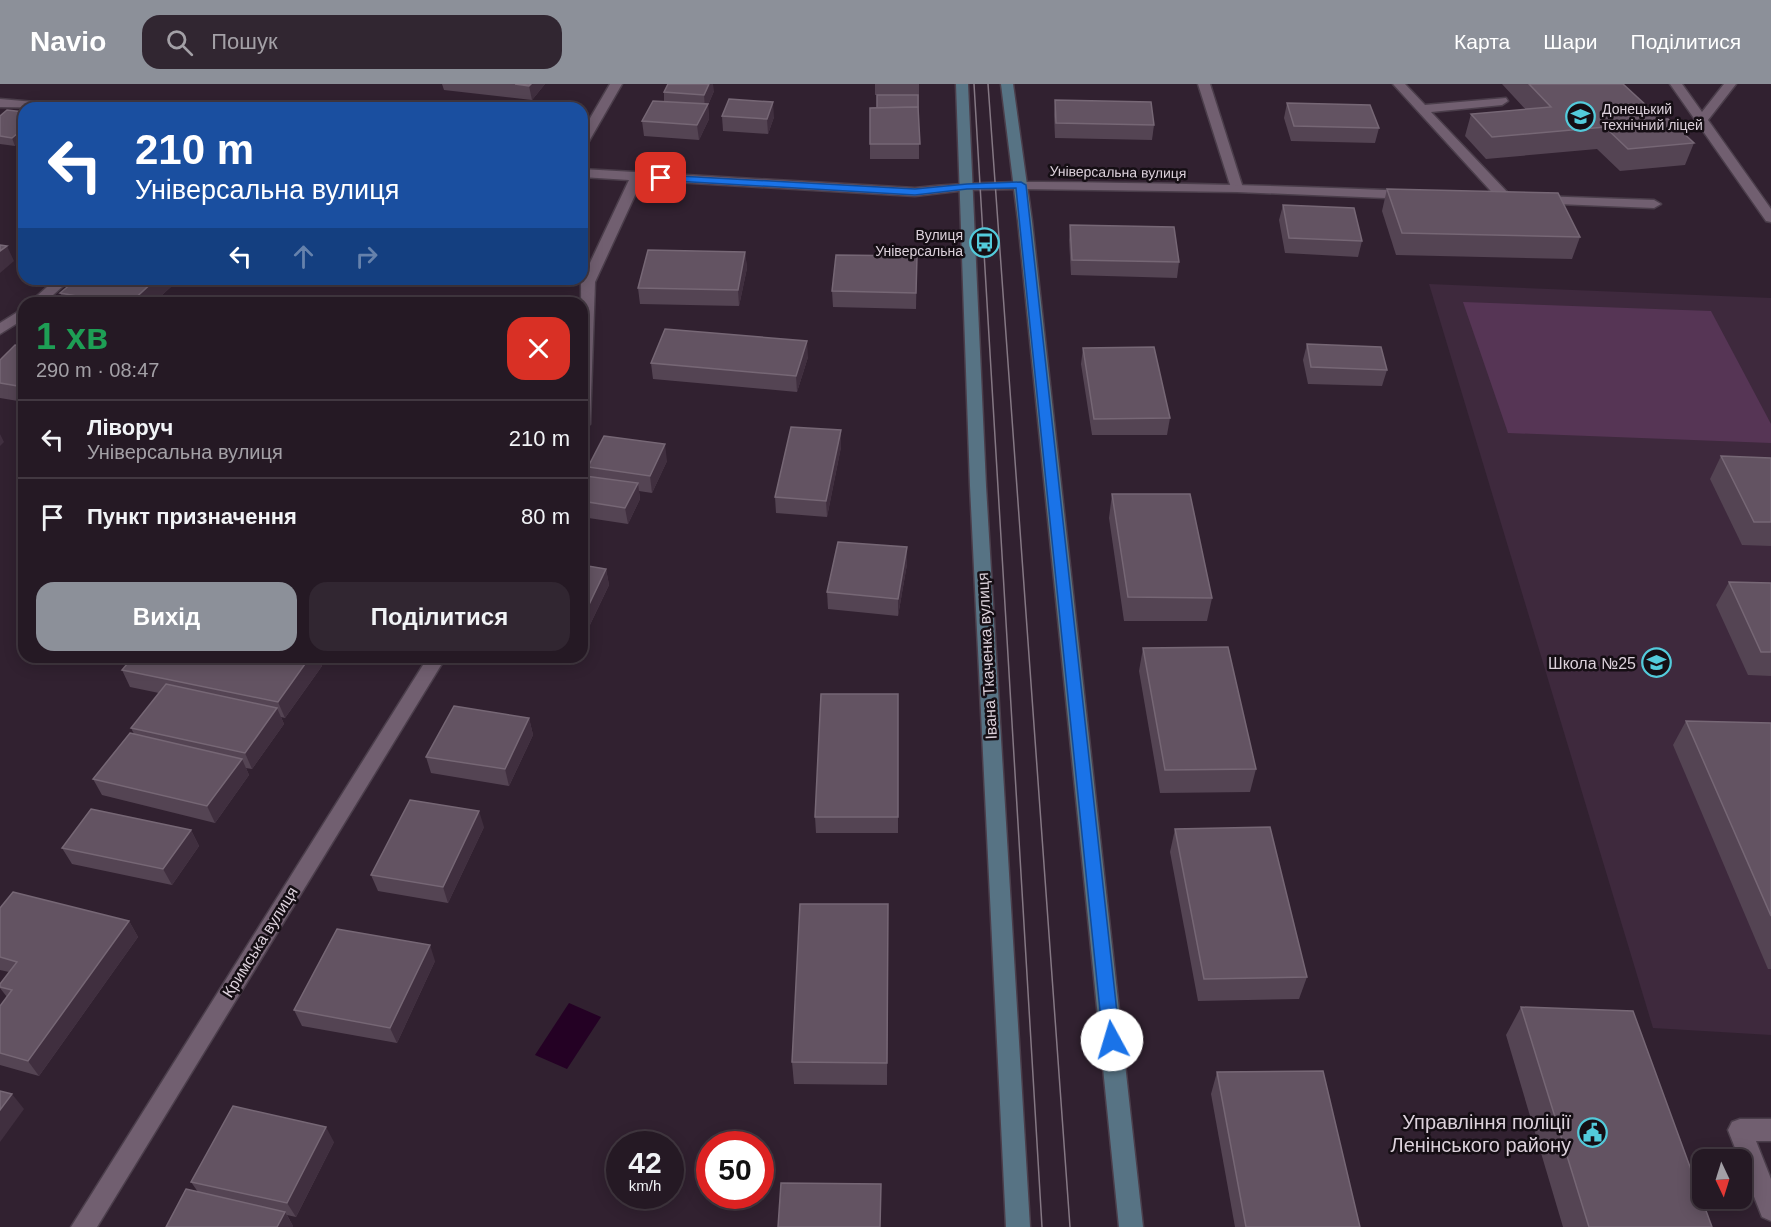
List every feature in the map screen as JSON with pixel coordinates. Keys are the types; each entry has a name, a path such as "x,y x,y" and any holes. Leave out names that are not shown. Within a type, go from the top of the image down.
{"main road":[{"name":"Івана Ткаченка вулиця","path":"962,84 978,486 1018,1227"},
{"path":"1007,84 1021,185 1131,1227"}],"street":[{"path":"588,133 616,84"},
{"path":"1204,84 1237,188"},
{"path":"1399,84 1421,109 1516,199"},
{"path":"1676,84 1771,218"},
{"path":"1701,121 1730,84"},
{"path":"1421,109 1502,101"},
{"path":"0,103 18,105"},
{"name":"Універсальна вулиця","path":"588,173 915,192 967,186 1021,185 1237,188 1424,195"},
{"path":"588,282 638,177"},
{"path":"1482,197 1654,204"},
{"path":"43,297 57,285"},
{"path":"0,330 18,316"},
{"name":"Кримська вулиця","path":"83,1227 433,663"},
{"path":"1771,1130 1740,1130 1771,1209"}],"shaded area":[{"name":"Школа №25","path":"1429,284 1771,298 1771,1035 1653,1028"},
{"path":"1463,302 1711,311 1771,424 1771,443 1508,433"},
{"path":"569,1003 601,1017 567,1069 535,1055"}],"building":[{"path":"668,84 709,84 704,95 664,92"},
{"path":"1529,84 1623,84 1661,119 1668,119 1694,143 1628,149 1605,127 1492,137 1471,114 1551,107"},
{"path":"877,95 918,95 918,107 877,108"},
{"path":"729,99 773,102 767,119 722,116"},
{"path":"1055,100 1151,102 1154,125 1056,123"},
{"path":"653,101 708,104 697,125 642,121"},
{"path":"1287,103 1370,105 1379,128 1294,126"},
{"path":"918,107 920,144 870,144 870,108"},
{"path":"7,110 18,111 18,133 12,138 0,136 0,116"},
{"path":"1387,189 1558,193 1580,237 1402,233"},
{"path":"1283,205 1354,208 1362,241 1289,238"},
{"path":"1070,225 1174,227 1179,262 1072,260"},
{"path":"648,250 745,252 738,290 638,288"},
{"path":"836,255 917,256 916,293 832,291"},
{"path":"70,285 150,285 136,297 82,297 60,293"},
{"path":"665,329 807,341 796,376 651,363"},
{"path":"1307,344 1381,347 1387,370 1311,367"},
{"path":"15,345 18,346 18,386 0,383 0,360"},
{"path":"1154,347 1170,418 1094,419 1083,348"},
{"path":"791,427 841,430 826,501 775,497"},
{"path":"604,436 665,444 650,476 588,467"},
{"path":"1721,456 1771,458 1771,522 1754,522"},
{"path":"588,476 638,483 625,508 588,502"},
{"path":"1112,494 1190,494 1212,598 1128,597"},
{"path":"838,542 907,547 898,599 827,592"},
{"path":"588,566 606,569 588,607"},
{"path":"1729,582 1771,583 1771,652 1761,652"},
{"path":"1228,647 1256,769 1165,770 1143,648"},
{"path":"128,663 306,663 278,702 122,670"},
{"path":"166,684 277,708 245,753 131,728"},
{"path":"821,694 898,694 898,817 815,817"},
{"path":"454,706 529,718 505,769 426,757"},
{"path":"1686,721 1771,723 1771,916"},
{"path":"130,733 242,759 207,806 93,779"},
{"path":"410,800 479,811 443,887 371,875"},
{"path":"91,809 191,830 163,869 62,848"},
{"path":"1270,827 1307,977 1204,979 1175,829"},
{"path":"13,892 129,921 28,1061 0,1053 0,1006 12,990 0,987 0,984 17,962 0,957 0,908"},
{"path":"800,904 888,904 887,1063 792,1062"},
{"path":"337,929 430,945 390,1028 294,1010"},
{"name":"Управління поліції Ленінського району","path":"1521,1007 1633,1011 1692,1172 1692,1209 1705,1209 1712,1227 1589,1227"},
{"path":"1323,1071 1360,1227 1246,1227 1217,1072"},
{"path":"0,1091 12,1094 0,1110"},
{"path":"233,1106 326,1127 287,1203 191,1182"},
{"path":"781,1183 881,1184 880,1227 778,1227"},
{"path":"186,1189 285,1212 277,1227 166,1227"}],"tram line":[{"path":"974,84 1042,1227"},
{"path":"988,84 1070,1227"}],"place":[{"name":"Донецький технічний ліцей","path":"1581,117"},
{"name":"Вулиця Універсальна","path":"984,243"},
{"name":"Школа №25","path":"1657,663"},
{"name":"Управління поліції Ленінського району","path":"1592,1133"}],"route":[{"path":"661,178 915,192 967,186 1021,185 1112,1040"}]}
